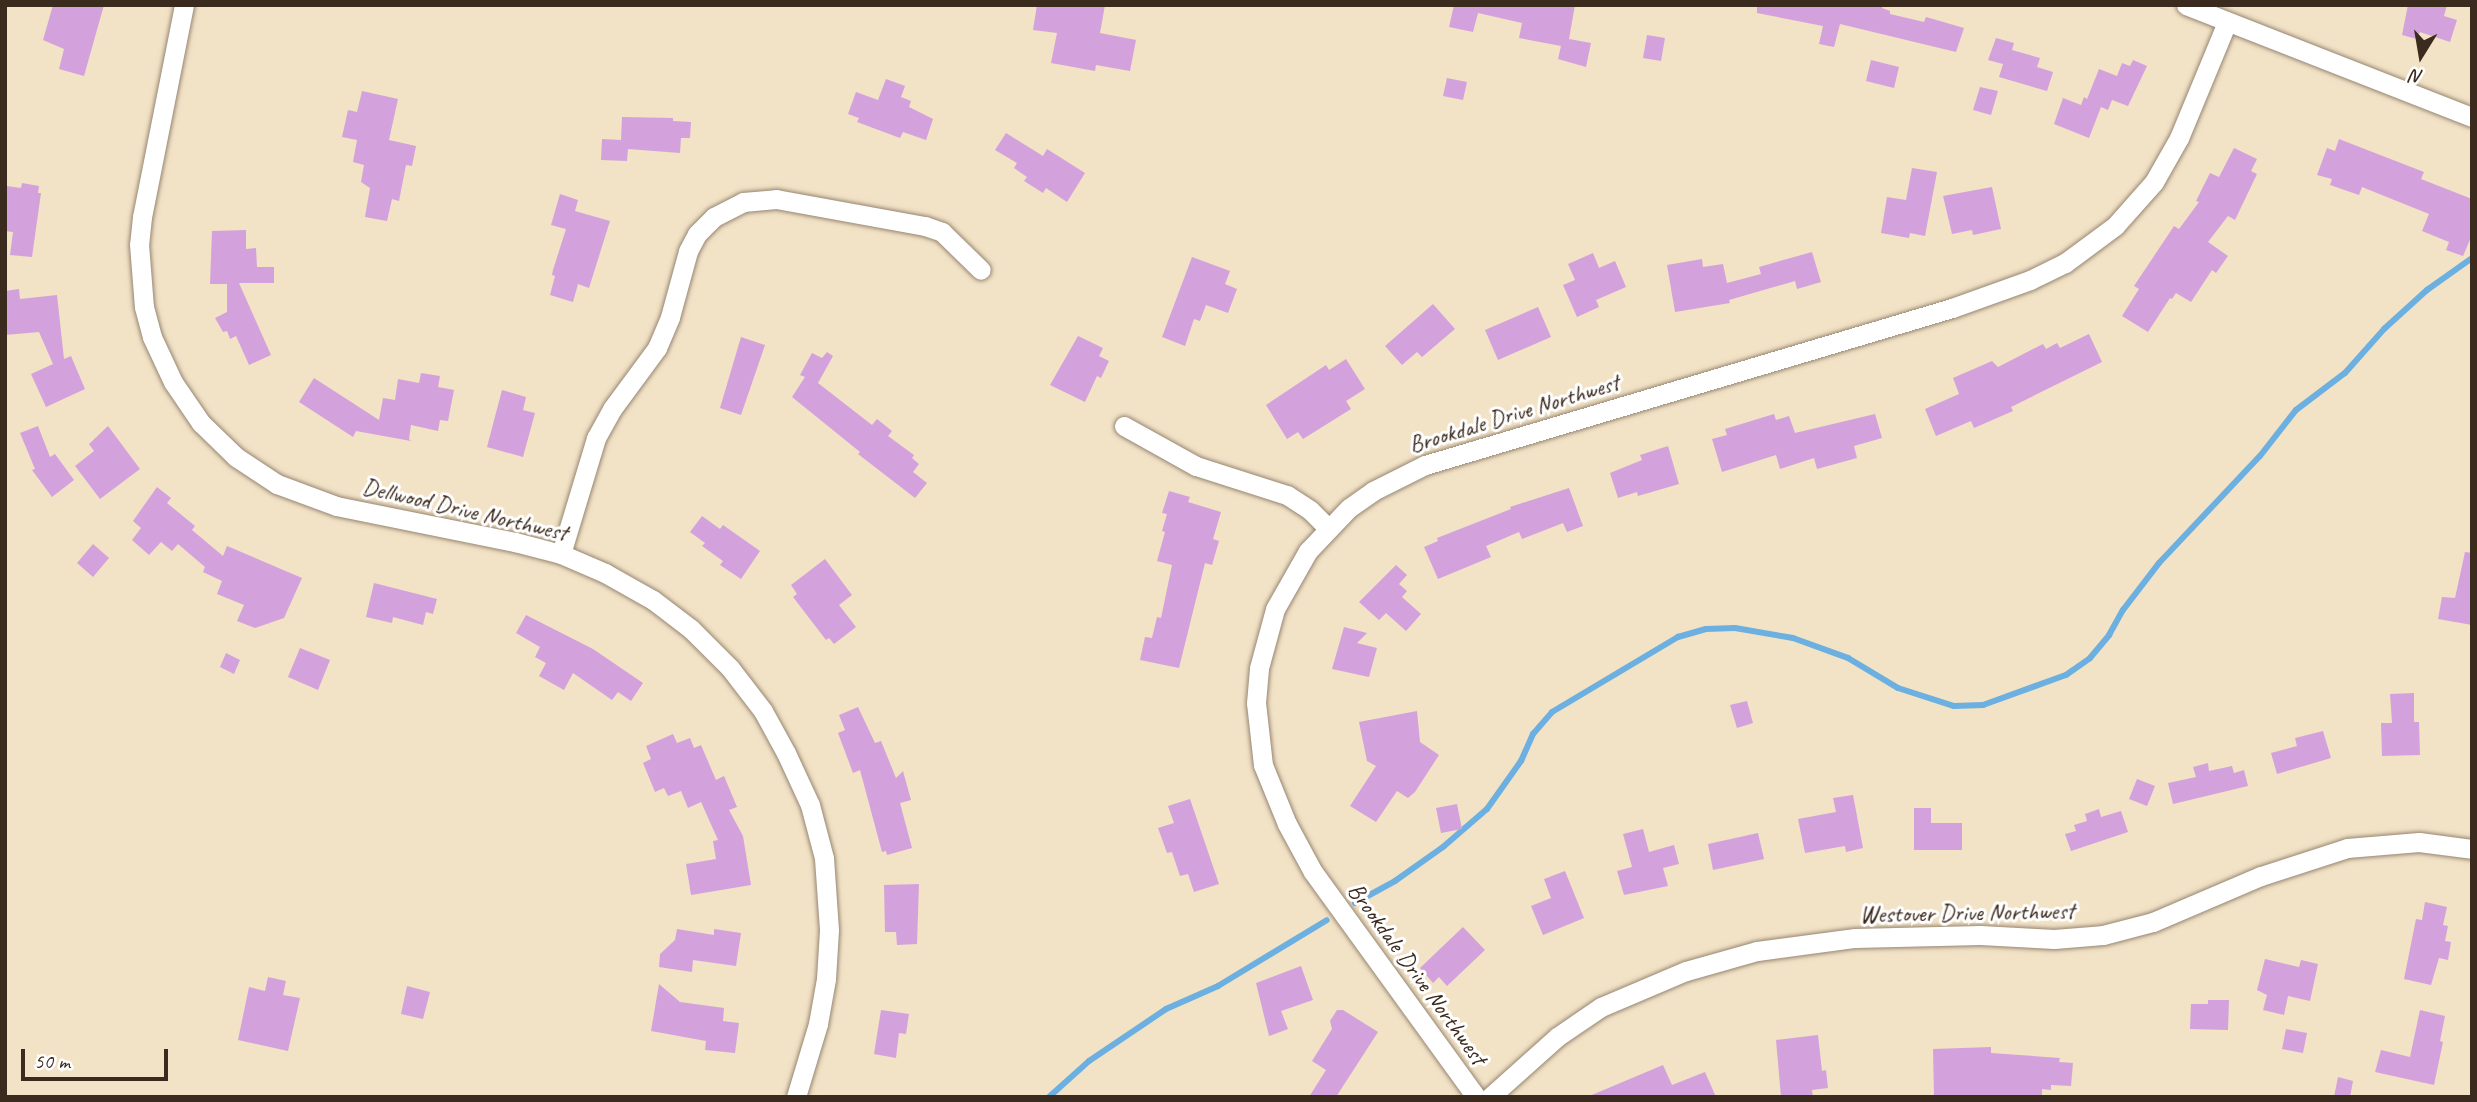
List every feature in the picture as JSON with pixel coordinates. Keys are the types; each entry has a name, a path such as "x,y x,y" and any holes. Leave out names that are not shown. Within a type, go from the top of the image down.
{"street":[{"name":"Dellwood Drive Northwest","path":"184,5 142,217 140,276 152,337 173,382 194,412 236,457 277,484 306,497 561,554 605,573 653,600 691,629 730,667 763,711 810,805 824,858 829,930 826,979 818,1024 796,1097"},
{"path":"2186,5 2472,117"},
{"name":"Brookdale Drive Northwest","path":"1476,1097 1313,872 1286,824 1263,765 1256,703 1265,638 1289,581 1328,528 1373,491 1425,465 1952,307 2031,280 2065,263 2115,226 2154,182 2179,138 2227,22"},
{"path":"561,554 596,438 612,409 657,348 670,317 688,250 697,234 714,217 743,202 776,199 925,226 942,232 981,270"},
{"path":"1124,426 1196,466 1287,495 1310,510 1328,528"},
{"name":"Westover Drive Northwest","path":"1490,1097 1557,1037 1601,1007 1686,971 1757,951 1855,938 1980,936 2054,939 2103,935 2154,922 2261,876 2347,848 2419,842 2472,849"}],"building":[{"path":"53,5 104,5 84,76 59,69 64,49 43,40"},
{"path":"1037,5 1105,5 1100,33 1136,40 1130,71 1096,65 1095,71 1051,63 1057,33 1033,30"},
{"path":"1454,5 1575,5 1569,39 1591,43 1586,67 1558,59 1561,46 1519,38 1522,23 1478,13 1473,32 1449,27"},
{"path":"1757,5 1883,5 1882,8 1890,11 1890,14 1924,22 1926,17 1964,28 1956,52 1840,24 1834,47 1819,44 1823,26 1757,13"},
{"path":"2408,5 2447,5 2444,16 2457,20 2450,42 2420,32 2417,39 2402,35"},
{"path":"1647,35 1665,38 1661,61 1643,58"},
{"path":"1996,38 2014,43 2012,50 2040,58 2037,67 2053,72 2047,91 1999,77 2003,64 1988,60"},
{"path":"1871,60 1899,67 1894,88 1866,81"},
{"path":"2133,60 2147,66 2128,106 2112,100 2108,110 2101,107 2089,138 2054,124 2063,98 2081,105 2084,97 2087,99 2099,69 2117,76 2122,63 2130,66"},
{"path":"1447,78 1467,82 1463,100 1443,96"},
{"path":"886,79 905,86 901,97 911,101 909,107 933,119 926,140 903,132 900,138 857,122 859,118 848,114 856,92 878,100"},
{"path":"1980,87 1998,91 1991,115 1973,110"},
{"path":"362,91 398,99 389,140 416,146 412,166 406,165 399,201 392,199 387,221 365,217 370,188 361,182 364,165 353,162 357,140 342,137 348,110 357,112"},
{"path":"622,117 673,118 673,121 691,122 690,138 681,138 680,153 628,149 627,161 601,160 602,139 621,140"},
{"path":"1006,133 1043,156 1047,149 1085,173 1067,202 1046,188 1043,193 1024,181 1027,177 1014,168 1017,163 995,150"},
{"path":"2339,139 2424,172 2421,179 2472,199 2472,235 2463,256 2446,250 2449,242 2422,231 2429,214 2362,187 2359,195 2330,185 2332,179 2317,175 2327,148 2335,151"},
{"path":"2234,148 2257,159 2251,171 2257,174 2235,220 2228,216 2208,242 2228,256 2216,273 2212,270 2191,302 2176,293 2170,298 2148,332 2122,316 2139,289 2134,286 2174,226 2179,229 2199,202 2196,201 2210,173 2219,177"},
{"path":"1912,168 1937,172 1925,236 1910,233 1909,238 1881,233 1887,197 1906,200"},
{"path":"22,183 39,186 38,193 41,193 32,257 10,255 13,232 5,231 6,186 21,188"},
{"path":"1992,187 2001,229 1973,235 1972,230 1952,234 1943,196"},
{"path":"560,194 578,200 575,211 610,221 589,288 578,284 573,302 550,295 555,276 552,275 553,270 566,229 551,225"},
{"path":"246,230 246,249 256,248 257,267 274,267 274,283 239,283 271,355 249,365 236,336 230,339 227,331 223,332 215,318 227,312 227,284 210,284 212,231"},
{"path":"1812,252 1821,282 1797,289 1795,281 1729,300 1730,303 1675,312 1667,265 1702,259 1703,267 1723,264 1727,283 1761,274 1759,267"},
{"path":"1593,253 1599,268 1615,261 1626,287 1596,300 1599,307 1577,317 1563,285 1575,280 1568,264"},
{"path":"1192,257 1230,271 1225,284 1237,289 1228,313 1206,305 1200,321 1194,319 1185,346 1162,337"},
{"path":"19,289 20,299 57,295 64,359 71,356 85,389 46,407 31,374 53,364 39,332 5,335 5,291"},
{"path":"1433,304 1455,329 1422,357 1417,352 1402,365 1385,346"},
{"path":"1538,307 1551,337 1498,360 1485,330"},
{"path":"2089,334 2102,362 2011,407 2013,411 1974,428 1971,421 1936,436 1925,409 1959,394 1953,378 1992,361 1998,367 2043,344 2046,349 2057,343 2060,348"},
{"path":"1078,336 1103,348 1099,356 1109,361 1101,378 1097,376 1085,402 1050,385"},
{"path":"741,337 765,345 741,415 720,408"},
{"path":"827,352 833,356 818,383 872,425 877,419 892,431 888,436 914,455 912,458 919,464 913,472 927,483 915,498 858,454 860,452 792,397 805,377 800,375 812,353 822,358"},
{"path":"1346,359 1365,389 1346,401 1351,409 1303,439 1298,432 1287,439 1266,405 1326,365 1329,370"},
{"path":"421,373 440,376 438,387 454,390 448,421 440,420 438,431 411,425 411,441 356,431 353,437 299,402 314,378 379,420 383,398 395,400 398,379 419,383"},
{"path":"502,390 526,397 523,410 535,413 523,457 487,447"},
{"path":"1774,414 1776,420 1789,416 1795,433 1875,414 1882,438 1854,446 1857,458 1817,469 1814,458 1780,469 1776,455 1722,472 1712,439 1727,435 1725,429"},
{"path":"38,426 50,457 55,454 74,480 52,497 32,470 35,469 20,433"},
{"path":"108,426 140,469 100,499 75,466 94,451 89,444"},
{"path":"1668,446 1679,484 1638,496 1637,492 1618,498 1610,473 1642,460 1640,455"},
{"path":"157,487 171,498 167,503 195,526 192,530 223,556 227,546 302,578 284,618 255,628 237,621 244,605 217,594 222,581 203,572 205,567 178,544 172,551 161,542 149,555 132,540 141,528 133,521"},
{"path":"1569,488 1583,526 1567,532 1563,523 1522,539 1519,532 1486,546 1491,557 1438,579 1424,547 1438,541 1437,538 1511,509 1510,507"},
{"path":"1169,491 1190,497 1188,502 1221,512 1213,539 1219,541 1212,565 1205,563 1179,668 1140,660 1145,637 1152,638 1157,617 1161,618 1172,565 1157,561 1167,514 1162,513"},
{"path":"702,516 720,529 723,525 760,551 741,579 720,565 723,561 702,546 705,543 690,532"},
{"path":"93,544 109,558 93,577 77,563"},
{"path":"2465,552 2472,553 2472,625 2438,619 2442,597 2455,598"},
{"path":"825,559 852,595 839,605 856,627 834,644 829,638 826,640 793,597 797,594 791,585"},
{"path":"1396,565 1407,575 1399,584 1407,591 1402,597 1421,614 1406,631 1386,613 1379,620 1359,602"},
{"path":"374,583 437,599 433,614 426,612 423,625 393,617 392,623 366,617"},
{"path":"526,615 593,649 643,683 631,701 618,692 612,700 573,673 564,690 539,676 546,663 535,657 540,647 516,633"},
{"path":"1344,627 1367,633 1357,643 1377,648 1369,677 1332,669"},
{"path":"300,648 330,660 318,690 288,677"},
{"path":"226,653 240,660 234,674 220,667"},
{"path":"2414,693 2414,722 2419,722 2420,755 2382,756 2381,723 2392,723 2390,694"},
{"path":"1747,701 1753,723 1737,728 1730,705"},
{"path":"858,707 875,743 881,741 896,778 903,771 911,800 900,803 912,848 887,855 886,851 882,852 860,770 853,773 838,733 845,730 839,715"},
{"path":"1417,711 1420,742 1439,755 1415,792 1408,798 1397,791 1376,822 1350,806 1376,766 1367,761 1359,722"},
{"path":"2323,731 2331,758 2277,774 2271,753 2297,746 2295,738"},
{"path":"673,734 677,743 690,738 694,748 701,745 716,780 724,776 737,807 729,810 743,836 751,885 691,895 686,864 716,859 713,841 718,840 701,802 688,808 681,791 668,796 664,788 655,792 643,763 651,759 646,746"},
{"path":"2208,763 2209,771 2232,766 2234,773 2244,770 2248,786 2173,804 2168,783 2196,777 2193,767"},
{"path":"2137,779 2155,786 2147,806 2129,799"},
{"path":"1853,795 1863,848 1846,852 1845,846 1805,853 1798,819 1836,812 1833,798"},
{"path":"1190,799 1219,884 1194,892 1188,874 1180,876 1172,852 1167,853 1158,828 1174,823 1168,806"},
{"path":"1457,804 1462,829 1441,833 1436,808"},
{"path":"1914,808 1931,808 1931,823 1962,823 1962,850 1914,850"},
{"path":"2099,809 2101,817 2121,811 2128,832 2071,851 2065,834 2076,831 2074,825 2087,821 2085,814"},
{"path":"1643,829 1649,852 1674,845 1679,864 1663,868 1668,886 1624,895 1617,871 1632,867 1623,834"},
{"path":"1758,833 1764,859 1713,870 1708,844"},
{"path":"1565,871 1584,918 1543,935 1531,906 1551,898 1544,879"},
{"path":"919,884 917,944 897,945 896,932 885,932 884,885"},
{"path":"2425,902 2447,907 2443,925 2448,926 2445,941 2451,942 2448,960 2439,958 2431,985 2404,979 2416,919 2422,920"},
{"path":"1463,927 1485,950 1447,986 1439,977 1433,983 1420,968"},
{"path":"677,929 714,935 714,929 741,933 736,966 693,960 692,972 659,967 660,954 675,940"},
{"path":"2265,959 2299,967 2301,960 2318,964 2310,1001 2288,996 2284,1015 2263,1010 2267,995 2257,990"},
{"path":"1301,966 1313,1000 1281,1011 1288,1029 1269,1036 1256,983"},
{"path":"268,977 286,981 283,995 300,998 288,1051 238,1040 249,987 265,991"},
{"path":"659,984 680,1002 724,1008 723,1021 739,1023 735,1053 705,1050 706,1041 651,1031"},
{"path":"407,986 430,992 423,1019 401,1014"},
{"path":"2208,1000 2229,1000 2228,1030 2190,1029 2191,1004 2208,1004"},
{"path":"881,1010 909,1014 906,1034 899,1033 896,1058 874,1054"},
{"path":"1337,1010 1343,1010 1378,1032 1336,1097 1309,1097 1326,1070 1312,1061 1332,1029 1330,1021"},
{"path":"2420,1010 2445,1016 2440,1041 2443,1042 2434,1085 2375,1072 2381,1050 2410,1057"},
{"path":"2286,1029 2307,1033 2303,1053 2282,1049"},
{"path":"1818,1035 1822,1071 1826,1070 1828,1088 1812,1090 1813,1097 1781,1097 1776,1040"},
{"path":"1991,1047 1991,1053 2060,1058 2059,1062 2073,1063 2071,1086 2051,1085 2051,1090 2042,1089 2042,1097 1934,1097 1933,1049"},
{"path":"1663,1065 1672,1085 1705,1072 1716,1097 1587,1097"},
{"path":"2338,1077 2353,1081 2350,1097 2334,1097"}],"waterway":[{"path":"1355,903 1395,881 1443,847 1487,809 1521,761 1533,734 1552,712 1678,637 1706,629 1735,628 1793,638 1848,658 1898,688 1954,706 1983,705 2066,675 2090,658 2159,563 2260,456 2296,410 2345,373 2384,329 2427,290 2472,258"},
{"path":"1049,1097 1089,1061 1166,1009 1218,986 1327,920"}]}
